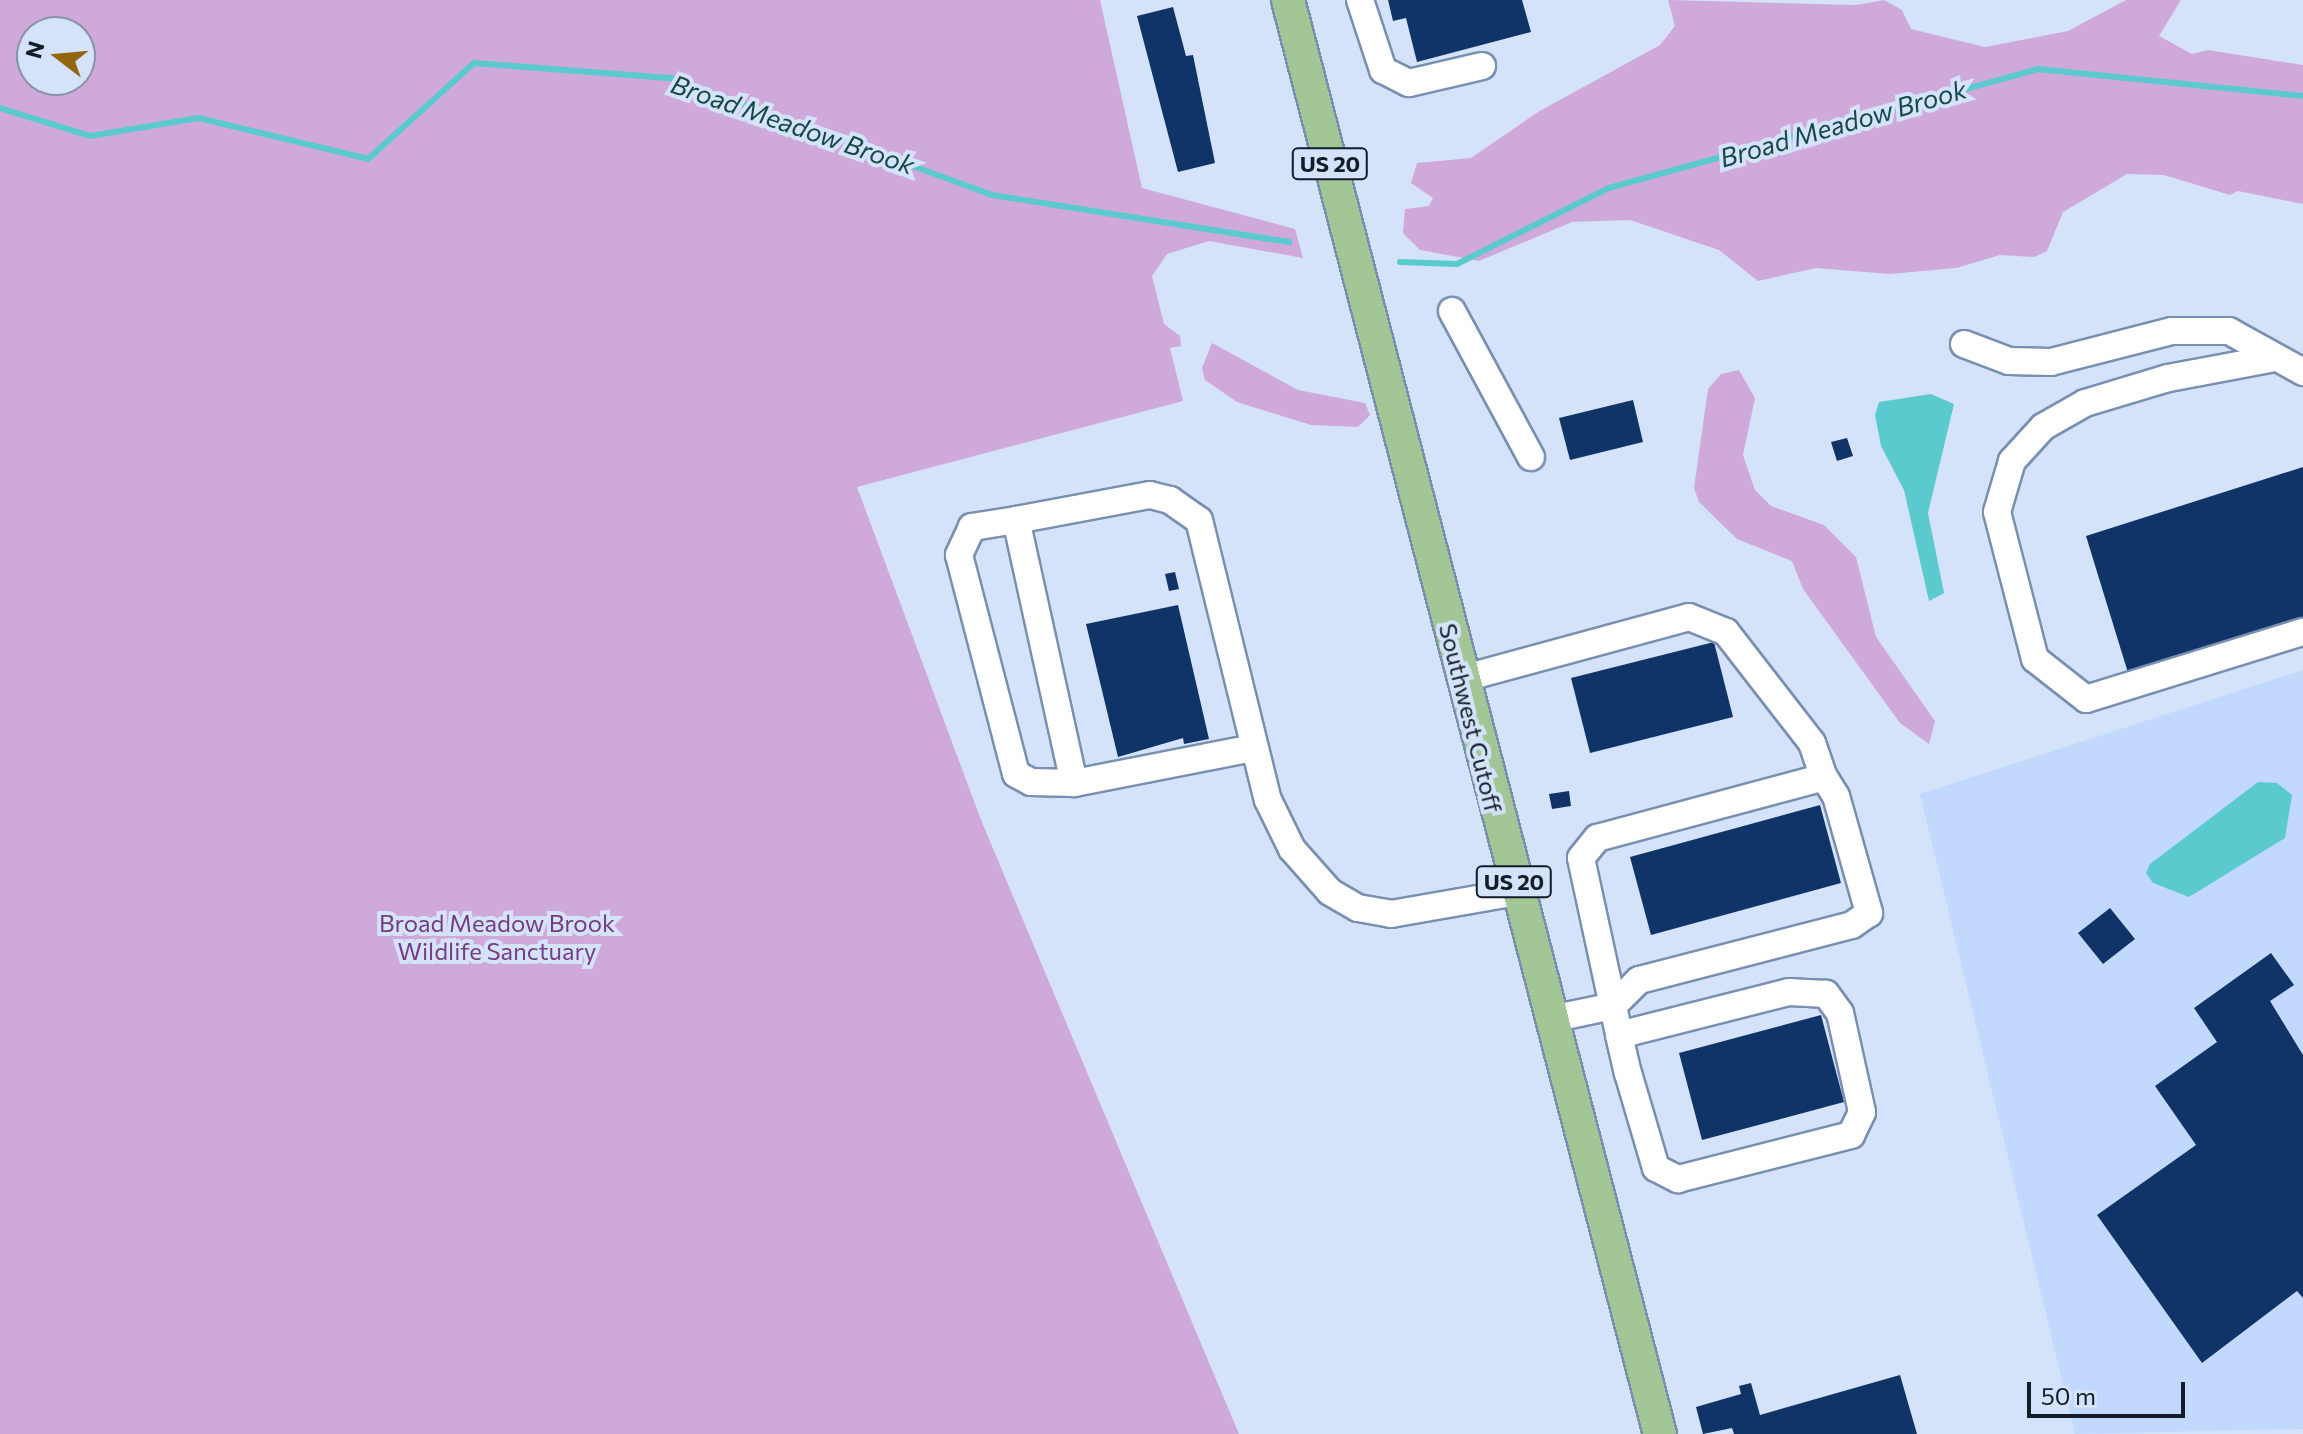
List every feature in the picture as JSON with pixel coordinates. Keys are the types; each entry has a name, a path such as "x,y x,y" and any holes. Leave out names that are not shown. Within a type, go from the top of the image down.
{"main road":[{"name":"Southwest Cutoff","path":"1288,0 1461,679 1660,1434"}],"lane":[{"path":"1360,0 1383,70 1409,83 1482,66"},
{"path":"1452,311 1531,457"},
{"path":"1964,344 2009,361 2051,362 2172,331 2229,331 2270,359 2303,372"},
{"path":"2270,359 2168,378 2071,411 2043,427 2012,461 1997,512 2035,659 2086,699 2303,632"},
{"path":"1253,748 1074,783 1031,782 1016,774 959,555 972,527 1150,495 1170,500 1199,520 1253,748 1292,849 1330,892 1358,908 1391,914 1442,909 1517,892"},
{"path":"1016,520 1074,783"},
{"path":"1461,679 1689,617 1726,632 1812,743 1824,777 1836,796 1869,913 1852,925 1639,980 1613,1006 1551,1019"},
{"path":"1619,1035 1789,992 1826,994 1840,1013 1862,1112 1851,1135 1678,1179 1656,1168 1619,1035 1581,858 1597,838 1824,777"}],"shaded area":[{"path":"1931,394 1954,404 1928,513 1944,593 1929,601 1904,490 1881,446 1875,415 1879,402"},
{"path":"2303,670 2303,1429 2075,1434 1920,794"},
{"path":"2258,782 2277,783 2292,795 2285,838 2189,897 2153,883 2146,873 2150,864"}],"green space":[{"name":"Broad Meadow Brook Wildlife Sanctuary","path":"0,0 1100,0 1142,188 1295,229 1303,258 1209,241 1167,254 1152,276 1164,324 1180,336 1181,346 1170,348 1183,401 857,487 981,820 1239,1434 0,1434"},
{"path":"1668,0 1856,5 1884,0 1902,10 1911,29 1985,47 2068,31 2126,0 2181,0 2159,36 2192,54 2208,50 2303,65 2303,204 2238,191 2230,195 2164,175 2127,174 2063,212 2047,251 2034,257 2000,255 1956,268 1890,274 1816,268 1758,281 1719,250 1630,220 1572,222 1479,261 1420,250 1403,233 1405,209 1429,206 1433,198 1411,183 1417,163 1471,158 1538,112 1660,45 1675,26"},
{"path":"1212,343 1298,390 1365,403 1370,415 1358,427 1311,425 1237,402 1205,380 1202,368"},
{"path":"1739,370 1755,398 1743,455 1755,490 1771,506 1824,525 1856,557 1876,637 1935,721 1929,744 1900,723 1803,589 1792,561 1737,539 1699,502 1694,488 1708,389 1721,374"}],"building":[{"path":"1388,0 1522,0 1531,32 1417,62 1406,18 1393,21"},
{"path":"1173,7 1186,56 1193,55 1215,163 1178,172 1137,16"},
{"path":"1633,400 1643,442 1570,460 1559,418"},
{"path":"1847,438 1853,456 1837,461 1831,442"},
{"path":"2303,467 2303,621 2129,676 2086,536"},
{"path":"1175,572 1179,589 1169,591 1165,574"},
{"path":"1178,605 1209,739 1184,744 1183,738 1118,757 1086,624"},
{"path":"1714,642 1733,717 1590,753 1571,678"},
{"path":"1569,791 1571,806 1552,809 1549,794"},
{"path":"1820,805 1841,883 1651,935 1630,857"},
{"path":"2110,908 2135,939 2103,964 2078,933"},
{"path":"2271,953 2294,985 2270,1001 2303,1055 2303,1298 2297,1291 2202,1363 2097,1215 2196,1145 2155,1086 2217,1042 2194,1008"},
{"path":"1821,1015 1844,1102 1702,1140 1679,1053"},
{"path":"1900,1375 1917,1434 1734,1434 1732,1428 1703,1434 1696,1407 1741,1394 1739,1386 1751,1383 1760,1415"}],"waterway":[{"name":"Broad Meadow Brook","path":"0,108 90,136 199,118 368,159 474,63 671,78 992,195 1289,242"},
{"name":"Broad Meadow Brook","path":"1400,262 1457,264 1609,188 2038,69 2303,96"}]}
